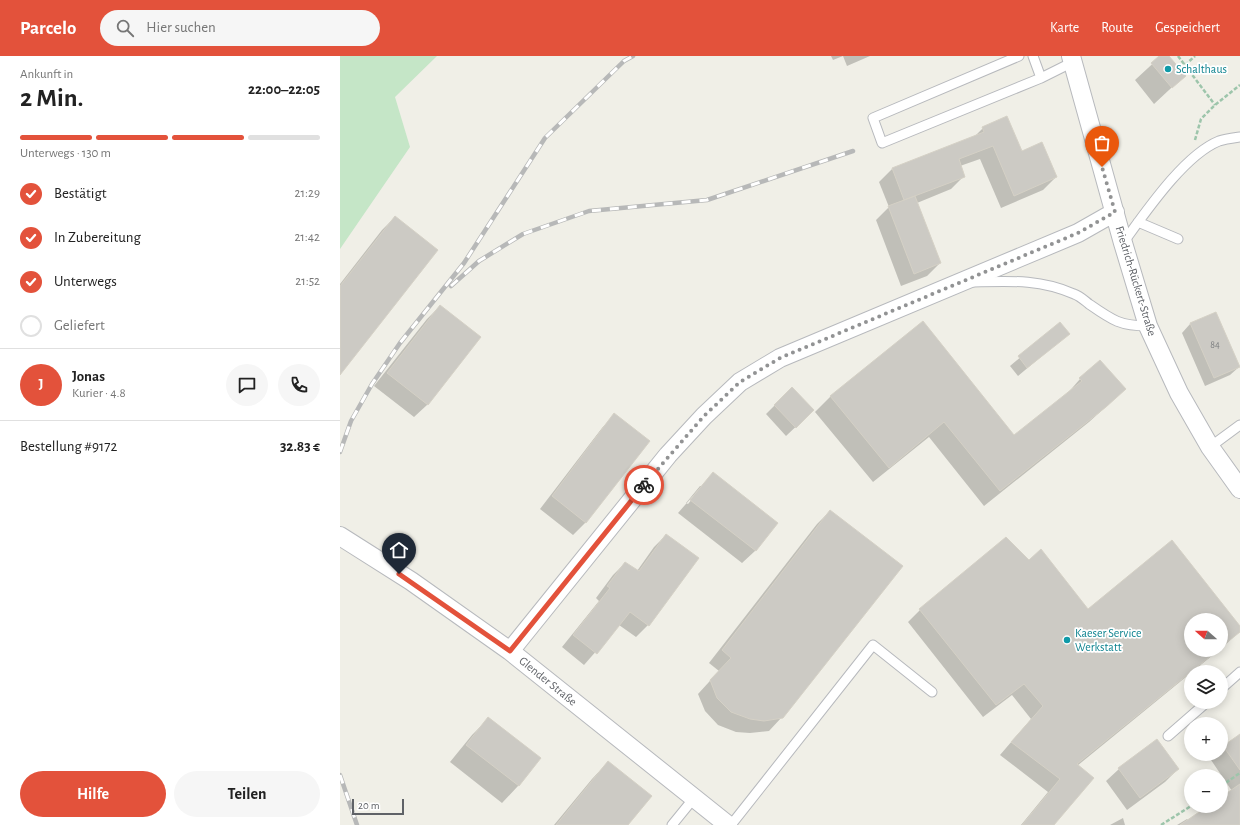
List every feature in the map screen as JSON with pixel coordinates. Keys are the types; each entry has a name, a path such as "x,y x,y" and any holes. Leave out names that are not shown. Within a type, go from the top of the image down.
{"street":[{"name":"Friedrich-Rückert-Straße","path":"1072,59 1123,243 1148,326 1179,393 1210,447 1240,489"},
{"path":"510,651 668,455 704,416 740,382 780,358 1078,233 1115,212"},
{"name":"Glender Straße","path":"340,536 411,581 510,651 730,825"}],"lane":[{"path":"1019,56 873,118 882,143 1041,78 1072,59"},
{"path":"1033,56 1041,78"},
{"path":"1123,243 1138,222 1189,161 1219,142 1240,137"},
{"path":"1138,222 1178,239"},
{"path":"959,282 1024,281 1042,283 1075,294 1113,320 1128,326 1148,326"},
{"path":"1210,447 1240,425"},
{"path":"730,825 873,645 932,692"},
{"path":"1228,683 1240,672"},
{"path":"1168,736 1199,709"},
{"path":"672,825 694,798"}],"path":[{"path":"1178,56 1215,105"},
{"path":"1184,65 1196,56"},
{"path":"1189,161 1201,119 1215,105 1240,86"},
{"path":"1228,781 1240,773"},
{"path":"1161,825 1184,810"}],"green space":[{"path":"340,56 437,56 395,97 410,147 340,249"}],"building":[{"name":"Schalthaus","path":"1159,56 1169,56 1186,76 1172,88 1151,63"},
{"path":"1007,116 1022,151 1042,142 1057,177 1014,196 993,146 959,159 965,177 904,200 892,168 984,132 982,127"},
{"path":"915,196 941,263 914,274 888,206"},
{"path":"395,216 438,250 340,375 340,286"},
{"path":"440,305 481,337 428,405 387,373"},
{"path":"1216,312 1240,367 1214,378 1190,323"},
{"path":"923,321 1014,435 1082,381 1079,378 1100,360 1126,389 1106,407 1000,491 944,422 889,468 830,396"},
{"path":"1060,322 1070,334 1027,368 1018,356"},
{"path":"792,387 814,410 796,428 774,405"},
{"path":"614,413 650,441 586,523 552,496"},
{"path":"713,472 778,523 756,551 690,500"},
{"path":"830,510 903,566 783,718 764,721 750,719 731,712 717,698 710,680 731,658 722,650"},
{"path":"666,534 699,558 649,626 630,612 597,654 573,635 610,588 607,586 625,562 639,571"},
{"name":"Kaeser Service Werkstatt","path":"1006,537 1029,560 1041,549 1088,609 1172,540 1240,626 1240,632 1228,641 1228,613 1184,613 1184,657 1209,657 1199,665 1184,665 1184,677 1077,764 1094,778 1054,825 1022,825 1060,779 1011,742 1043,706 1024,684 996,705 919,609"},
{"path":"488,717 541,758 519,786 466,745"},
{"path":"1240,734 1240,770 1228,753 1228,742"},
{"path":"1157,739 1179,769 1140,798 1118,768"},
{"path":"608,761 652,796 628,825 556,825"},
{"path":"1240,784 1240,825 1180,825 1198,813 1228,813 1228,792"}],"railway":[{"path":"340,452 351,421 372,384 400,343 464,263 545,138 624,61 633,56"},
{"path":"451,286 479,261 523,234 589,211 707,200 853,151"},
{"path":"340,775 357,825"}],"way so far":[{"path":"644,485 668,455 704,416 740,382 780,358 1078,233 1115,212 1102,167"}],"place":[{"name":"Schalthaus","path":"1168,69"},
{"name":"Kaeser Service Werkstatt","path":"1067,640"}],"route":[{"path":"399,574 510,651 644,485"}]}
